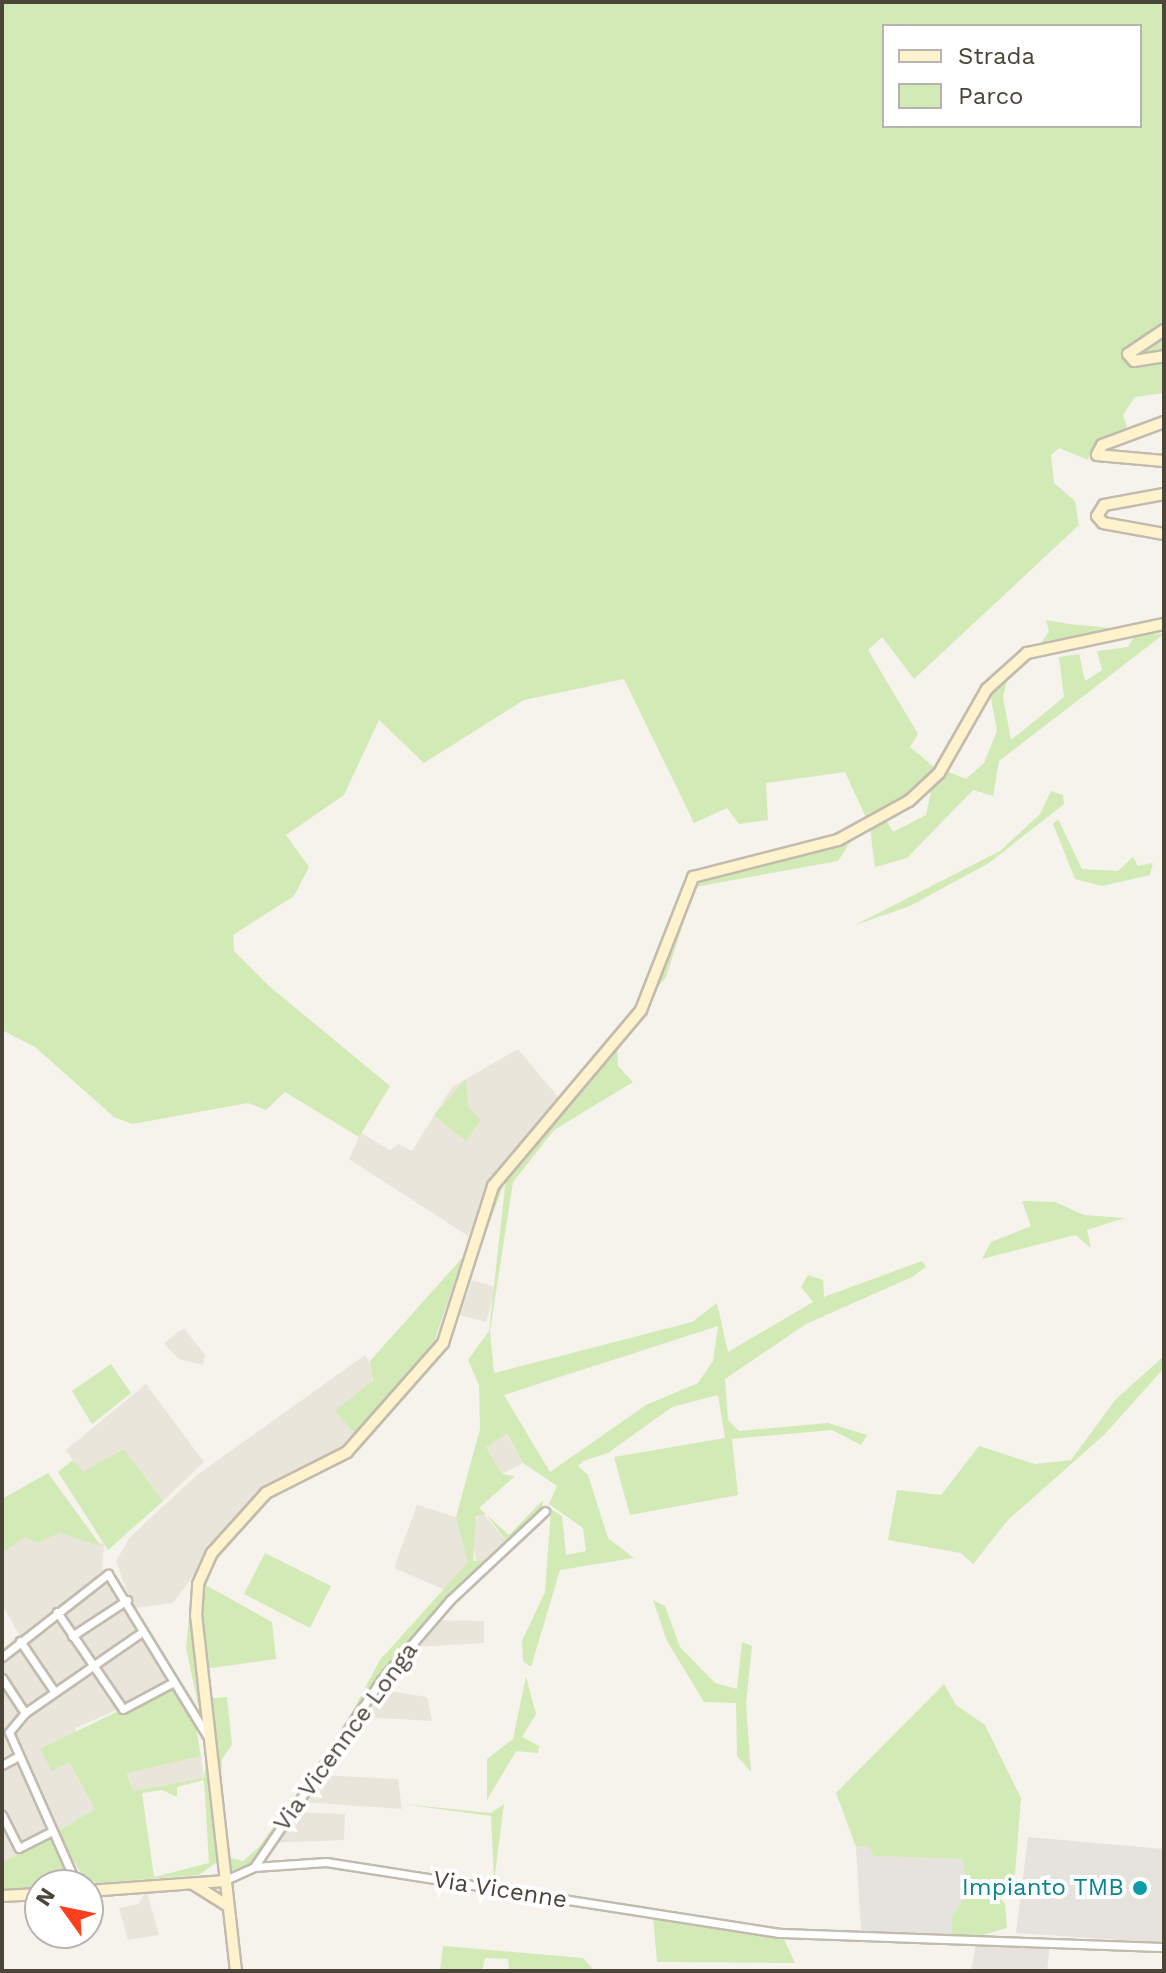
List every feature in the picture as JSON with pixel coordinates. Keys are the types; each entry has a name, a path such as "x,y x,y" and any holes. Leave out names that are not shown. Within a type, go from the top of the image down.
{"main road":[{"path":"1164,330 1128,354 1134,361 1164,356"},
{"path":"1164,422 1102,445 1097,455 1164,461"},
{"path":"1164,494 1104,505 1097,516 1103,523 1164,534"},
{"path":"236,1971 220,1858 196,1616 198,1584 212,1553 266,1493 347,1452 443,1343 493,1186 641,1010 687,882 717,866 838,840 909,801 939,773 987,689 1027,653 1164,624"},
{"path":"209,1883 220,1858"},
{"path":"104,1890 223,1881"},
{"path":"209,1883 227,1906"},
{"path":"2,1896 24,1895"}],"street":[{"name":"Via Vicennce Longa","path":"254,1867 381,1680 450,1600 545,1511"},
{"path":"2,1657 108,1574 127,1600 139,1634 210,1741"},
{"path":"72,1636 127,1600"},
{"path":"57,1612 123,1709 170,1684"},
{"path":"69,1869 15,1758 9,1732 25,1713 54,1691 139,1634"},
{"path":"20,1641 54,1691"},
{"path":"2,1678 25,1713"},
{"path":"2,1765 15,1758"},
{"path":"2,1815 19,1848 51,1832"},
{"name":"Via Vicenne","path":"223,1881 254,1867 326,1862 781,1933 1164,1947"}],"shaded area":[{"path":"518,1049 558,1097 500,1165 468,1236 349,1159 361,1133 390,1150 399,1144 412,1151 452,1087"},
{"path":"472,1280 496,1287 486,1322 460,1315"},
{"path":"184,1328 205,1355 203,1365 178,1359 164,1343"},
{"path":"365,1355 374,1371 357,1435 331,1460 250,1500 173,1603 133,1608 116,1561 130,1537 197,1475"},
{"path":"146,1384 204,1462 163,1501 124,1449 82,1473 66,1450"},
{"path":"506,1434 523,1463 502,1474 486,1447"},
{"path":"417,1505 456,1517 465,1542 468,1562 445,1590 394,1568"},
{"path":"482,1512 511,1547 477,1564 470,1527"},
{"path":"60,1533 104,1544 102,1568 170,1686 76,1728 69,1762 95,1809 2,1863 2,1650 19,1634 2,1605 2,1553 25,1536 37,1543"},
{"path":"434,1620 484,1621 484,1643 411,1647"},
{"path":"378,1689 427,1697 432,1721 363,1717"},
{"path":"201,1756 204,1778 133,1791 127,1772"},
{"path":"321,1775 398,1779 402,1809 300,1802"},
{"path":"294,1812 345,1814 344,1840 272,1843"},
{"path":"1028,1837 1164,1849 1164,1943 1016,1933"},
{"path":"869,1846 875,1856 962,1859 968,1893 951,1917 952,1936 861,1932 856,1847"},
{"path":"146,1889 159,1935 128,1940 119,1908 139,1904"},
{"path":"976,1943 1050,1944 1047,1971 971,1971"}],"green space":[{"path":"2,2 1164,2 1164,393 1135,397 1123,415 1127,427 1093,448 1088,460 1059,448 1051,455 1054,483 1075,501 1079,525 914,679 882,637 868,650 918,734 910,747 934,767 907,799 868,822 845,772 766,783 768,820 739,824 727,808 694,823 624,679 524,700 424,763 379,720 344,795 286,835 309,867 294,896 233,935 234,951 269,986 390,1086 359,1137 285,1092 266,1110 248,1103 132,1124 114,1117 35,1047 2,1030"},
{"path":"1046,620 1120,629 1040,645 1049,631"},
{"path":"1136,633 1164,634 999,761 993,796 973,790 907,858 875,867 870,829 885,818 893,832 926,815 932,786 944,770 966,779 984,763 997,731 990,693 1001,676 1035,654 1008,677 1003,697 1011,740 1064,697 1059,657 1079,654 1085,681 1102,670 1097,651 1128,647"},
{"path":"1051,791 1063,795 1064,804 989,863 910,906 855,925 1000,851 1040,814"},
{"path":"1058,819 1082,869 1118,871 1133,857 1138,866 1153,863 1150,875 1102,886 1075,879 1053,824"},
{"path":"854,836 838,861 695,887 666,977 650,997 692,879"},
{"path":"617,1043 618,1066 633,1082 554,1130 513,1182 490,1331 494,1373 692,1322 717,1303 728,1352 813,1302 801,1287 808,1275 823,1280 824,1297 922,1261 926,1267 912,1277 806,1324 725,1379 728,1420 739,1431 828,1423 867,1435 861,1445 832,1430 732,1439 738,1495 630,1515 614,1457 725,1438 718,1395 672,1407 608,1453 583,1461 578,1466 588,1475 608,1538 634,1558 560,1570 531,1667 523,1661 522,1641 545,1592 551,1509 562,1516 566,1555 586,1551 583,1528 549,1504 557,1486 523,1463 507,1434 486,1447 502,1474 515,1476 479,1508 486,1514 476,1516 473,1561 494,1560 386,1666 353,1725 253,1863 228,1872 226,1857 243,1861 259,1847 338,1738 380,1660 468,1562 456,1517 480,1429 479,1385 468,1360 489,1331 506,1178 455,1318 500,1177","holes":["718,1326 713,1361 698,1383 646,1405 550,1472 504,1395"]},
{"path":"466,1079 468,1107 481,1120 466,1141 434,1115"},
{"path":"1022,1201 1055,1202 1084,1215 1125,1218 1087,1230 1091,1248 1075,1235 982,1259 991,1242 1031,1226"},
{"path":"463,1257 431,1351 357,1435 335,1411 373,1380 370,1361"},
{"path":"1164,1356 1164,1368 1104,1435 1008,1520 973,1564 961,1553 888,1540 897,1490 941,1495 979,1446 1035,1464 1071,1460 1116,1399"},
{"path":"111,1364 131,1393 92,1424 72,1391"},
{"path":"124,1449 163,1501 108,1550 58,1472 73,1460 83,1472"},
{"path":"48,1473 101,1546 60,1533 37,1543 25,1537 2,1553 2,1499"},
{"path":"543,1500 542,1511 511,1547 487,1515 509,1535"},
{"path":"265,1553 331,1586 310,1628 244,1594"},
{"path":"193,1579 192,1635 203,1728 186,1648"},
{"path":"202,1583 272,1622 276,1659 204,1669"},
{"path":"653,1600 665,1606 680,1647 715,1683 737,1689 742,1642 752,1646 746,1704 751,1772 737,1756 736,1703 704,1702 667,1641"},
{"path":"526,1676 536,1714 522,1737 539,1746 538,1753 516,1751 487,1800 487,1759 513,1739"},
{"path":"944,1684 956,1705 985,1725 1021,1798 1015,1875 994,1889 1005,1904 1007,1928 979,1936 952,1936 951,1917 968,1893 962,1859 874,1856 869,1846 856,1847 836,1793"},
{"path":"170,1686 195,1723 201,1756 127,1773 133,1791 204,1778 206,1759 217,1862 199,1875 104,1882 104,1869 79,1869 56,1832 95,1809 69,1762 52,1771 40,1749","holes":["204,1780 209,1863 154,1877 142,1793 162,1790 177,1797 177,1787"]},
{"path":"227,1697 232,1745 222,1759 220,1798 207,1699"},
{"path":"402,1804 491,1813 504,1804 494,1882 491,1816"},
{"path":"49,1836 66,1869 24,1869 24,1890 2,1893 2,1863"},
{"path":"653,1916 783,1937 795,1963 657,1962"},
{"path":"443,1946 583,1958 595,1971 509,1971 508,1959 485,1958 482,1971 440,1971"}],"place":[{"name":"Impianto TMB","path":"1140,1888"}]}
